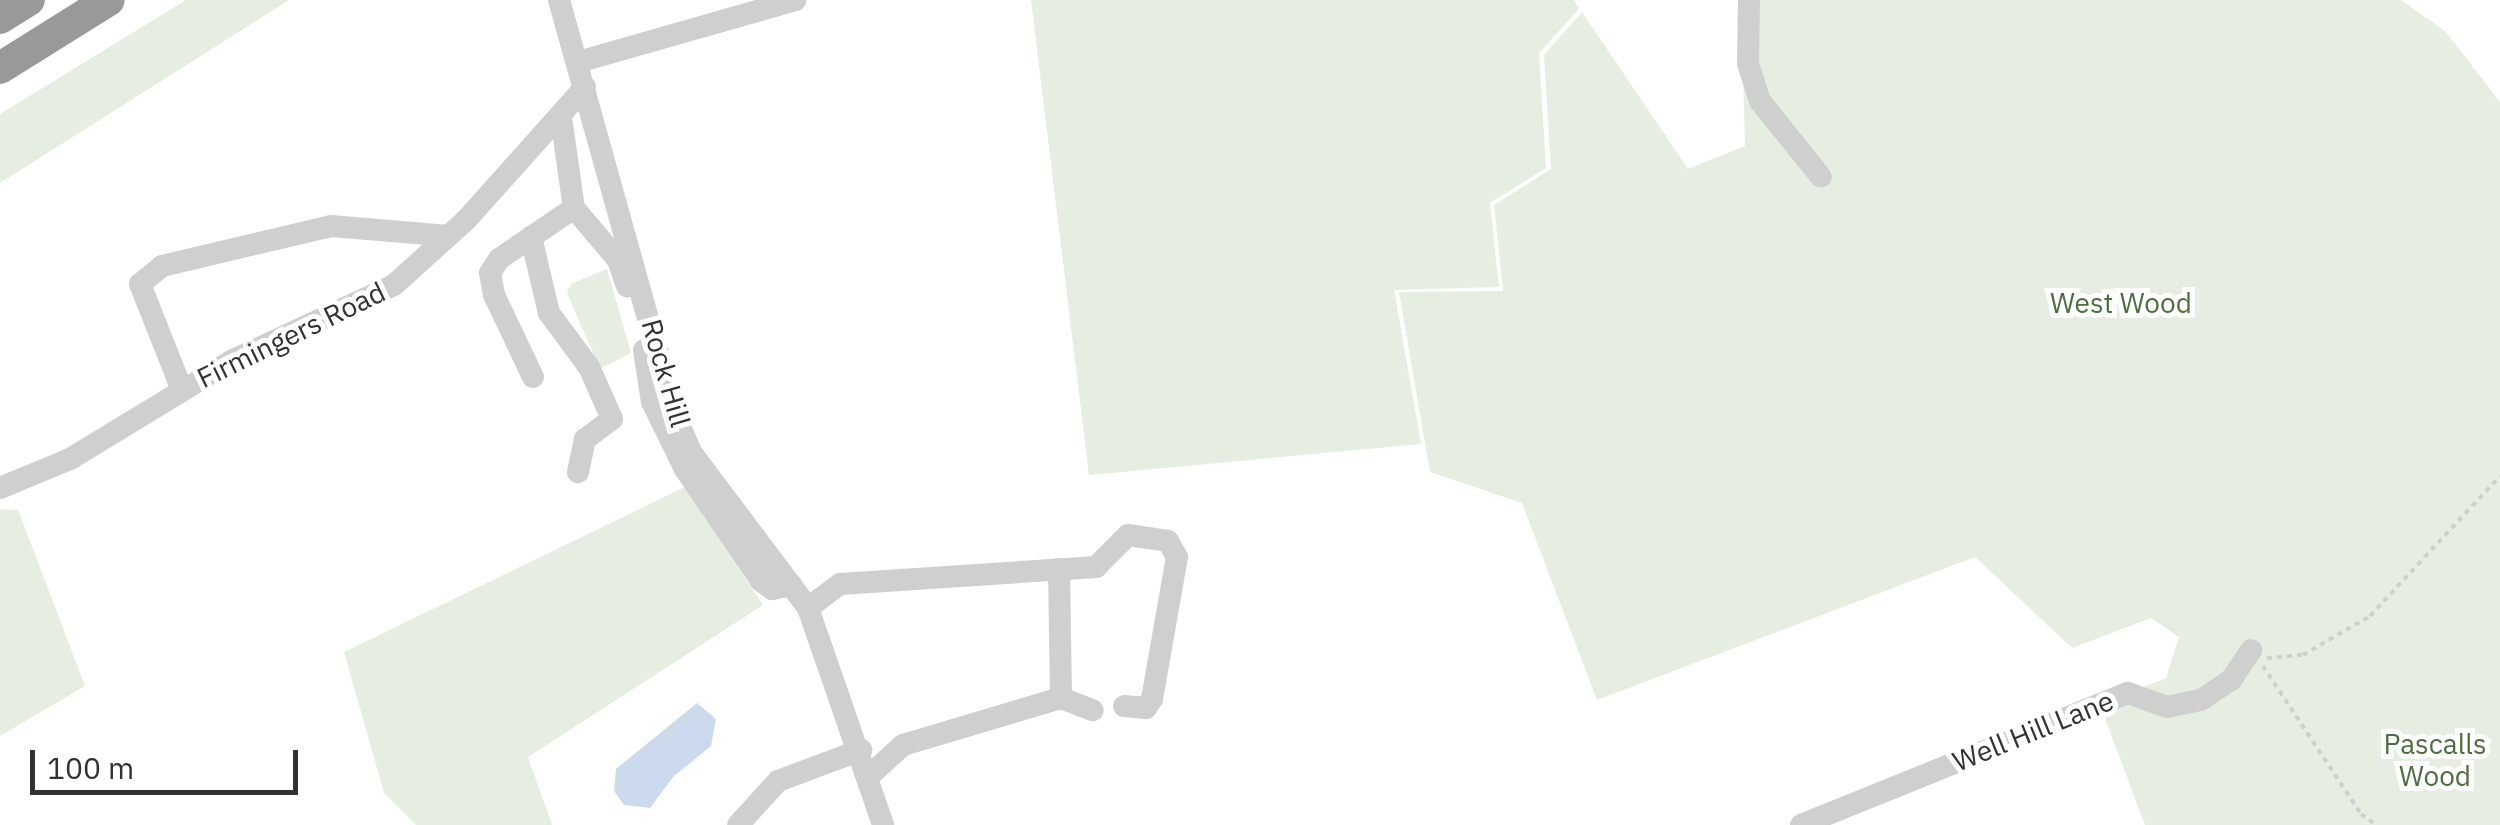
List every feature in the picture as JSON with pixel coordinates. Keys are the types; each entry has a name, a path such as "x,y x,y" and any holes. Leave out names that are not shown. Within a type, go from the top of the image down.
{"highway":[{"path":"0,18 30,0"},
{"path":"0,68 109,0"}],"street":[{"name":"Rock Hill","path":"559,0 690,452 808,608 870,774 883,825"},
{"path":"578,62 794,0"},
{"path":"1749,0 1753,84 1768,115 1822,177"},
{"name":"Firmingers Road","path":"0,488 70,459 182,390 394,285 448,236 586,88"},
{"path":"561,117 574,208 618,260 652,402 671,446 761,581 772,588 792,586"},
{"path":"533,377 489,282 499,259 574,208"},
{"path":"182,390 142,293 145,275 200,254 331,226 448,236"},
{"path":"531,237 549,313 589,367 612,420"},
{"path":"578,472 585,439 612,420 652,402"},
{"path":"808,608 840,584 1096,567 1128,536 1150,535 1175,548 1152,699 1146,708 1124,706"},
{"path":"1059,569 1062,698"},
{"name":"Well Hill Lane","path":"1800,825 2128,693 2167,707 2201,700 2231,680 2251,650"},
{"path":"870,774 903,745 1062,698 1093,710"},
{"path":"738,825 778,781 861,750"}],"path":[{"path":"2376,825 2361,814 2258,658 2304,656 2370,616 2500,476"}],"green space":[{"path":"186,0 289,0 0,183 0,114"},
{"path":"1031,0 1574,0 1579,9 1539,53 1546,168 1490,203 1499,287 1394,290 1421,444 1089,475"},
{"path":"1741,0 2401,0 2446,32 2500,102 2500,825 2145,825 2100,705 2166,678 2179,637 2151,618 2072,648 1975,557 1597,700 1522,503 1430,472 1399,292 1503,291 1494,205 1551,169 1544,55 1582,12 1688,169 1745,146"},
{"path":"607,269 631,353 600,369 567,293 571,284"},
{"path":"685,487 763,605 528,757 552,825 416,825 384,793 344,652"},
{"path":"0,509 18,510 85,686 0,736"}],"water":[{"path":"697,703 716,719 711,746 673,777 650,808 624,805 614,791 616,769"}],"park label":[{"name":"West Wood","path":"2121,303"},
{"name":"Pascalls Wood","path":"2435,760"}]}
